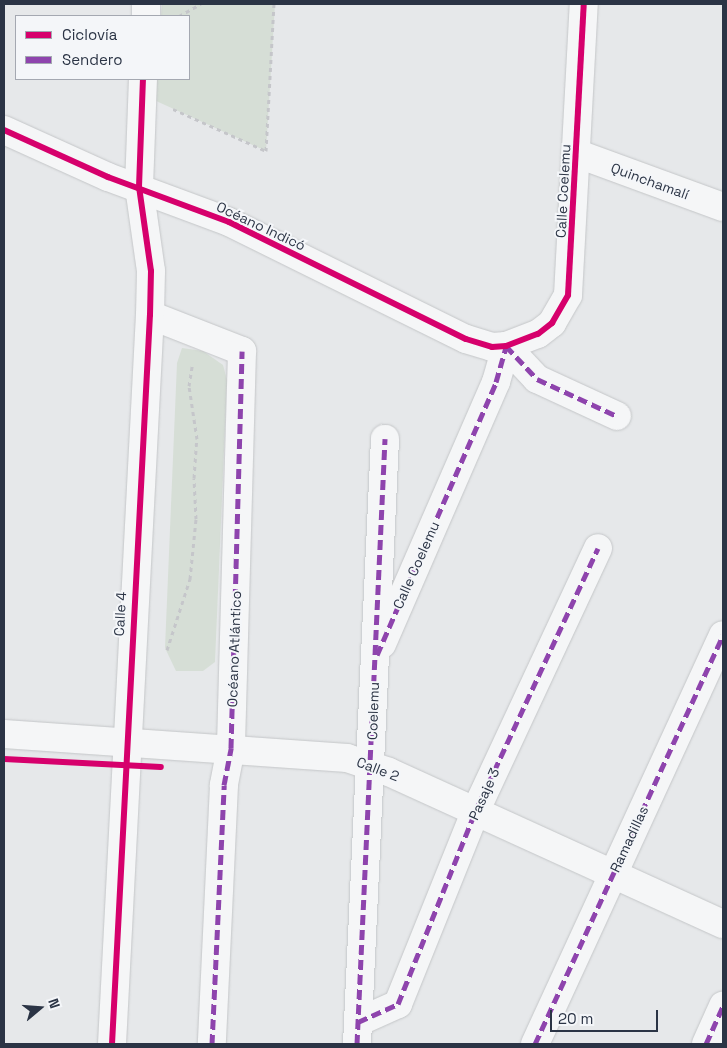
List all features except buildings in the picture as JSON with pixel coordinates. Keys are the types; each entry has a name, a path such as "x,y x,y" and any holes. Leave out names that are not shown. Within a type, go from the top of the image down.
{"street":[{"name":"Calle Coelemu","path":"375,660 496,382 506,346 538,334 557,316 568,295 578,154 584,4"},
{"path":"139,187 143,80"},
{"name":"Océano Indicó","path":"4,130 108,177 229,222 466,339 492,347 506,346"},
{"name":"Quinchamalí","path":"578,154 723,207"},
{"name":"Calle 4","path":"112,1044 125,742 150,315 151,271 139,187"},
{"name":"Océano Atlántico","path":"150,315 242,351 231,748 224,785 212,1044"},
{"path":"506,346 537,379 618,416"},
{"name":"Coelemu","path":"357,1033 385,439"},
{"name":"Pasaje 3","path":"357,1033 398,1004 475,812 598,548"},
{"name":"Ramadillas","path":"536,1044 723,635"},
{"name":"Calle 2","path":"4,734 335,755 370,765 612,876 723,924"},
{"path":"706,1044 723,1006"}],"path":[{"path":"181,15 201,4"},
{"path":"163,104 266,151 274,4"},
{"path":"164,658 190,578 197,439 189,386 198,334"}],"shaded area":[{"path":"162,4 275,4 266,151 154,100 156,80 190,80 190,15 161,15"},
{"path":"182,348 203,351 223,365 227,380 215,662 203,671 176,671 165,648 177,363"}],"marked path":[{"path":"506,346 537,379 617,416"},
{"path":"377,655 496,382 506,346"},
{"path":"212,1044 224,785 231,748 242,351"},
{"path":"357,1044 385,439"},
{"path":"358,1022 398,1004 475,812 598,548"},
{"path":"535,1044 723,635"},
{"path":"706,1044 723,1006"}],"cycle path":[{"path":"4,130 108,177 229,222 466,339 492,347 506,346 538,334 552,323 568,295 584,4"},
{"path":"112,1044 150,315 151,271 139,187 143,80"},
{"path":"4,759 161,767"}]}
